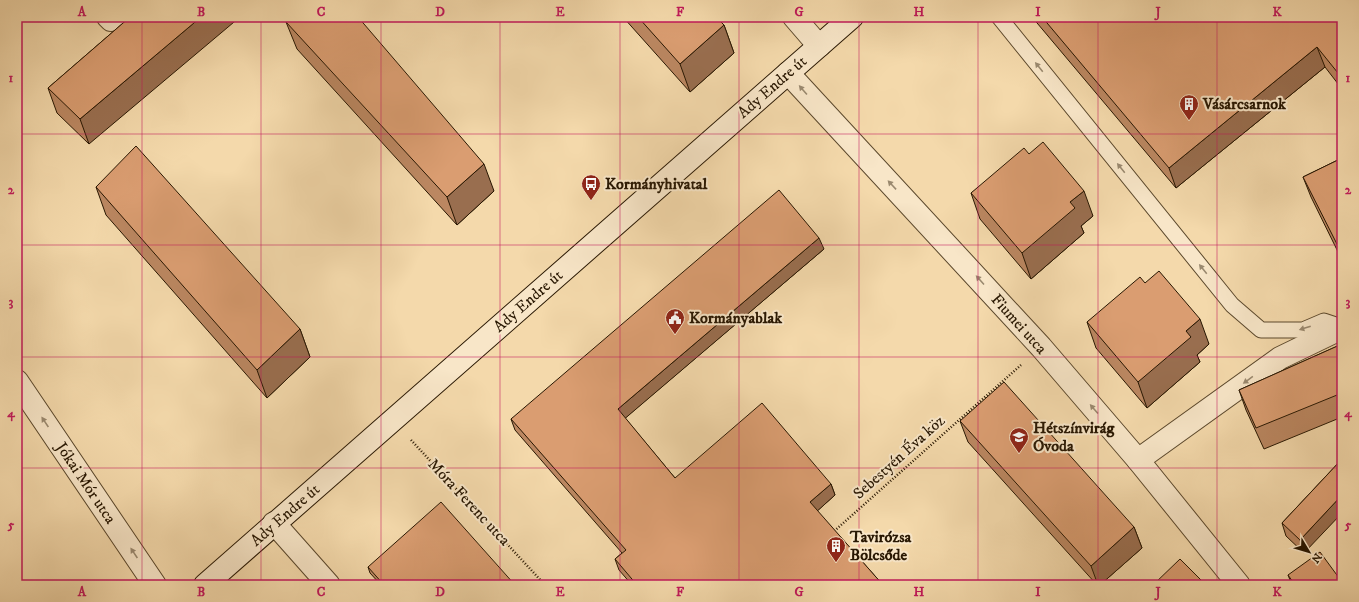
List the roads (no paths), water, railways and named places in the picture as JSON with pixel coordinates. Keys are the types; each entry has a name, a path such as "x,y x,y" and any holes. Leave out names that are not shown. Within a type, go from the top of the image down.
{"street":[{"path":"794,17 819,46"},
{"name":"Ady Endre út","path":"204,585 852,17"},
{"name":"Fiumei utca","path":"788,73 1041,348 1138,460 1239,585"},
{"path":"1138,460 1280,358 1342,327"},
{"name":"Jókai Mór utca","path":"17,381 155,585"},
{"path":"274,524 329,585"}],"lane":[{"path":"999,17 1238,310 1261,330 1303,330 1324,321 1342,327"}],"place":[{"name":"Vásárcsarnok","path":"1189,121"},
{"name":"Kormányhivatal","path":"591,201"},
{"name":"Kormányablak","path":"675,335"},
{"name":"Hétszínvirág Óvoda","path":"1019,454"},
{"name":"Tavirózsa Bölcsőde","path":"836,563"}]}
